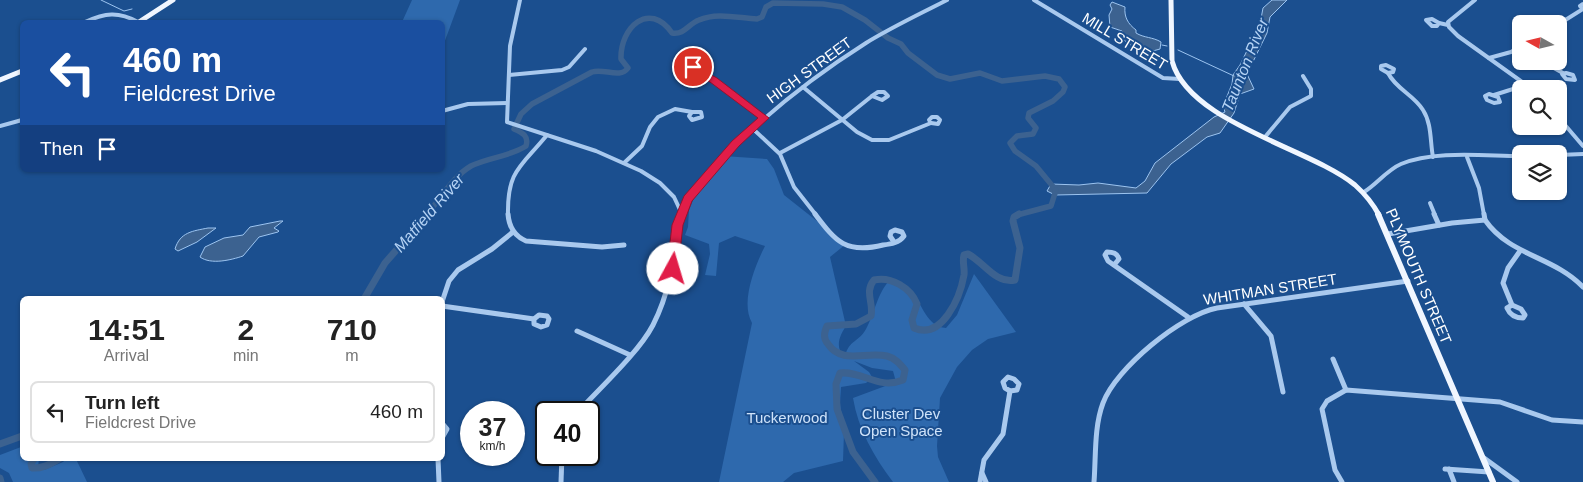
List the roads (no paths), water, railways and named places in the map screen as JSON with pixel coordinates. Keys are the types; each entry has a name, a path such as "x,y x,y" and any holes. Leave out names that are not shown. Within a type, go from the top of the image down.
{"main road":[{"path":"141,20 173,0"},
{"name":"PLYMOUTH STREET","path":"1171,0 1172,60 1180,79 1196,96 1231,120 1340,175 1364,192 1376,208 1493,482"},
{"path":"0,80 20,72"}],"street":[{"path":"520,0 513,32 506,119 510,124 586,147 624,163 667,188 677,200 681,214"},
{"name":"HIGH STREET","path":"588,401 649,332 661,306 673,269 676,233 681,214 694,189 752,128 803,87 878,37 947,0"},
{"name":"MILL STREET","path":"1034,0 1163,78 1180,79"},
{"path":"1448,25 1448,20 1475,0"},
{"path":"1568,18 1583,9 1580,6 1583,4"},
{"path":"90,20 106,13 126,16 134,20"},
{"path":"1439,23 1448,25 1458,36 1519,80"},
{"path":"509,75 562,70 571,65 585,49"},
{"path":"1489,58 1512,51"},
{"path":"1557,70 1563,74"},
{"path":"699,73 713,80 764,118"},
{"path":"1388,73 1396,87 1418,104 1425,114 1433,157"},
{"path":"1265,137 1290,107 1311,96 1312,89 1303,76"},
{"path":"803,87 864,137 879,141 892,140 931,123"},
{"path":"1493,95 1512,89"},
{"path":"780,154 842,120 872,96"},
{"path":"445,109 468,104 507,103"},
{"path":"624,163 643,144 649,127 658,116 680,109 692,112"},
{"path":"0,126 20,121"},
{"path":"1567,127 1583,146"},
{"path":"752,128 780,154 795,187 837,242 848,248 859,250 894,242"},
{"path":"547,135 517,171 510,184 508,218 513,232 524,240 533,242 564,243 607,248 624,245"},
{"path":"1567,155 1583,154"},
{"path":"1364,192 1400,164 1416,159 1512,156"},
{"path":"1467,157 1479,188 1485,220 1499,238 1520,251 1564,269 1583,287"},
{"path":"1430,204 1439,225"},
{"path":"1388,234 1439,225 1485,220"},
{"path":"444,296 449,282 455,273 464,265 492,249 513,232"},
{"path":"1512,305 1503,282 1508,268 1520,251"},
{"path":"1114,265 1188,317"},
{"name":"WHITMAN STREET","path":"1094,482 1100,418 1107,393 1135,362 1188,317 1207,310 1408,280"},
{"path":"1244,304 1271,336 1283,392"},
{"path":"445,306 534,319"},
{"path":"577,331 630,355"},
{"path":"1333,359 1346,390"},
{"path":"1342,482 1335,470 1322,409 1327,401 1346,390 1509,403 1549,420 1583,422"},
{"path":"980,482 984,460 1003,434 1010,391"},
{"path":"1483,457 1517,482"},
{"path":"438,461 438,482"},
{"path":"561,482 562,466"},
{"path":"1454,482 1447,469 1489,472"},
{"path":"982,473 986,482"}],"water":[{"name":"Taunton River","path":"1272,0 1287,0 1270,17 1267,33 1247,74 1254,89 1240,94 1234,113 1220,133 1207,137 1171,164 1147,193 1055,195 1047,191 1051,184 1079,185 1098,183 1136,188 1145,181 1155,163 1214,117 1225,112 1223,106 1232,84 1233,75 1240,65 1260,24 1263,8"},
{"path":"1112,2 1125,7 1127,20 1136,30 1136,33 1161,42 1160,49 1149,52 1135,47 1124,39 1122,31 1110,27 1109,15 1112,9 1110,5"},
{"path":"283,221 274,228 278,232 259,237 243,256 215,261 200,257 205,247 224,238 243,235 250,227"},
{"path":"216,228 197,242 178,251 175,249 180,239 188,233"}],"waterway":[{"path":"101,0 124,11 132,9"},
{"name":"Matfield River","path":"426,215 452,182 471,166 526,146 527,140 524,135 514,129 521,114 532,104 592,72 621,73 625,71 628,68 621,59 622,48 625,37 638,22 645,19 654,19 663,23 672,33 676,33 683,31 699,20 713,16 757,19 762,17 766,7 773,3 823,4 842,7 865,20 888,38 901,44 908,53 937,75 950,79 980,73 1002,81 1045,76 1059,79 1065,87 1063,92 1053,101 1029,113 1028,118 1036,128 1033,134 1017,136 1010,143 1015,151 1036,166 1055,189"},
{"path":"1162,45 1167,46"},
{"name":"Taunton River","path":"1178,50 1234,76"},
{"path":"1018,215 1051,206 1056,190"},
{"name":"Matfield River","path":"366,296 385,263 428,214"},
{"path":"875,482 853,452 837,409 836,384 840,373 849,373 886,383 903,380 905,370 899,363 887,356 847,356 840,354 825,340 827,326 856,324 871,316 869,293 871,284 874,280 880,279 900,284 914,298 917,304 912,320 914,328 924,330 933,328 941,323 954,305 964,275 964,255 968,254 1001,279 1015,280 1020,248 1013,221 1014,217 1018,215"},
{"name":"Matfield River","path":"0,444 20,437"},
{"name":"Matfield River","path":"33,461 32,468 43,467 55,461"},
{"name":"Matfield River","path":"0,478 1,482"}],"park label":[{"name":"Tuckerwood","path":"787,417"},
{"name":"Cluster Dev Open Space","path":"901,422"}]}
